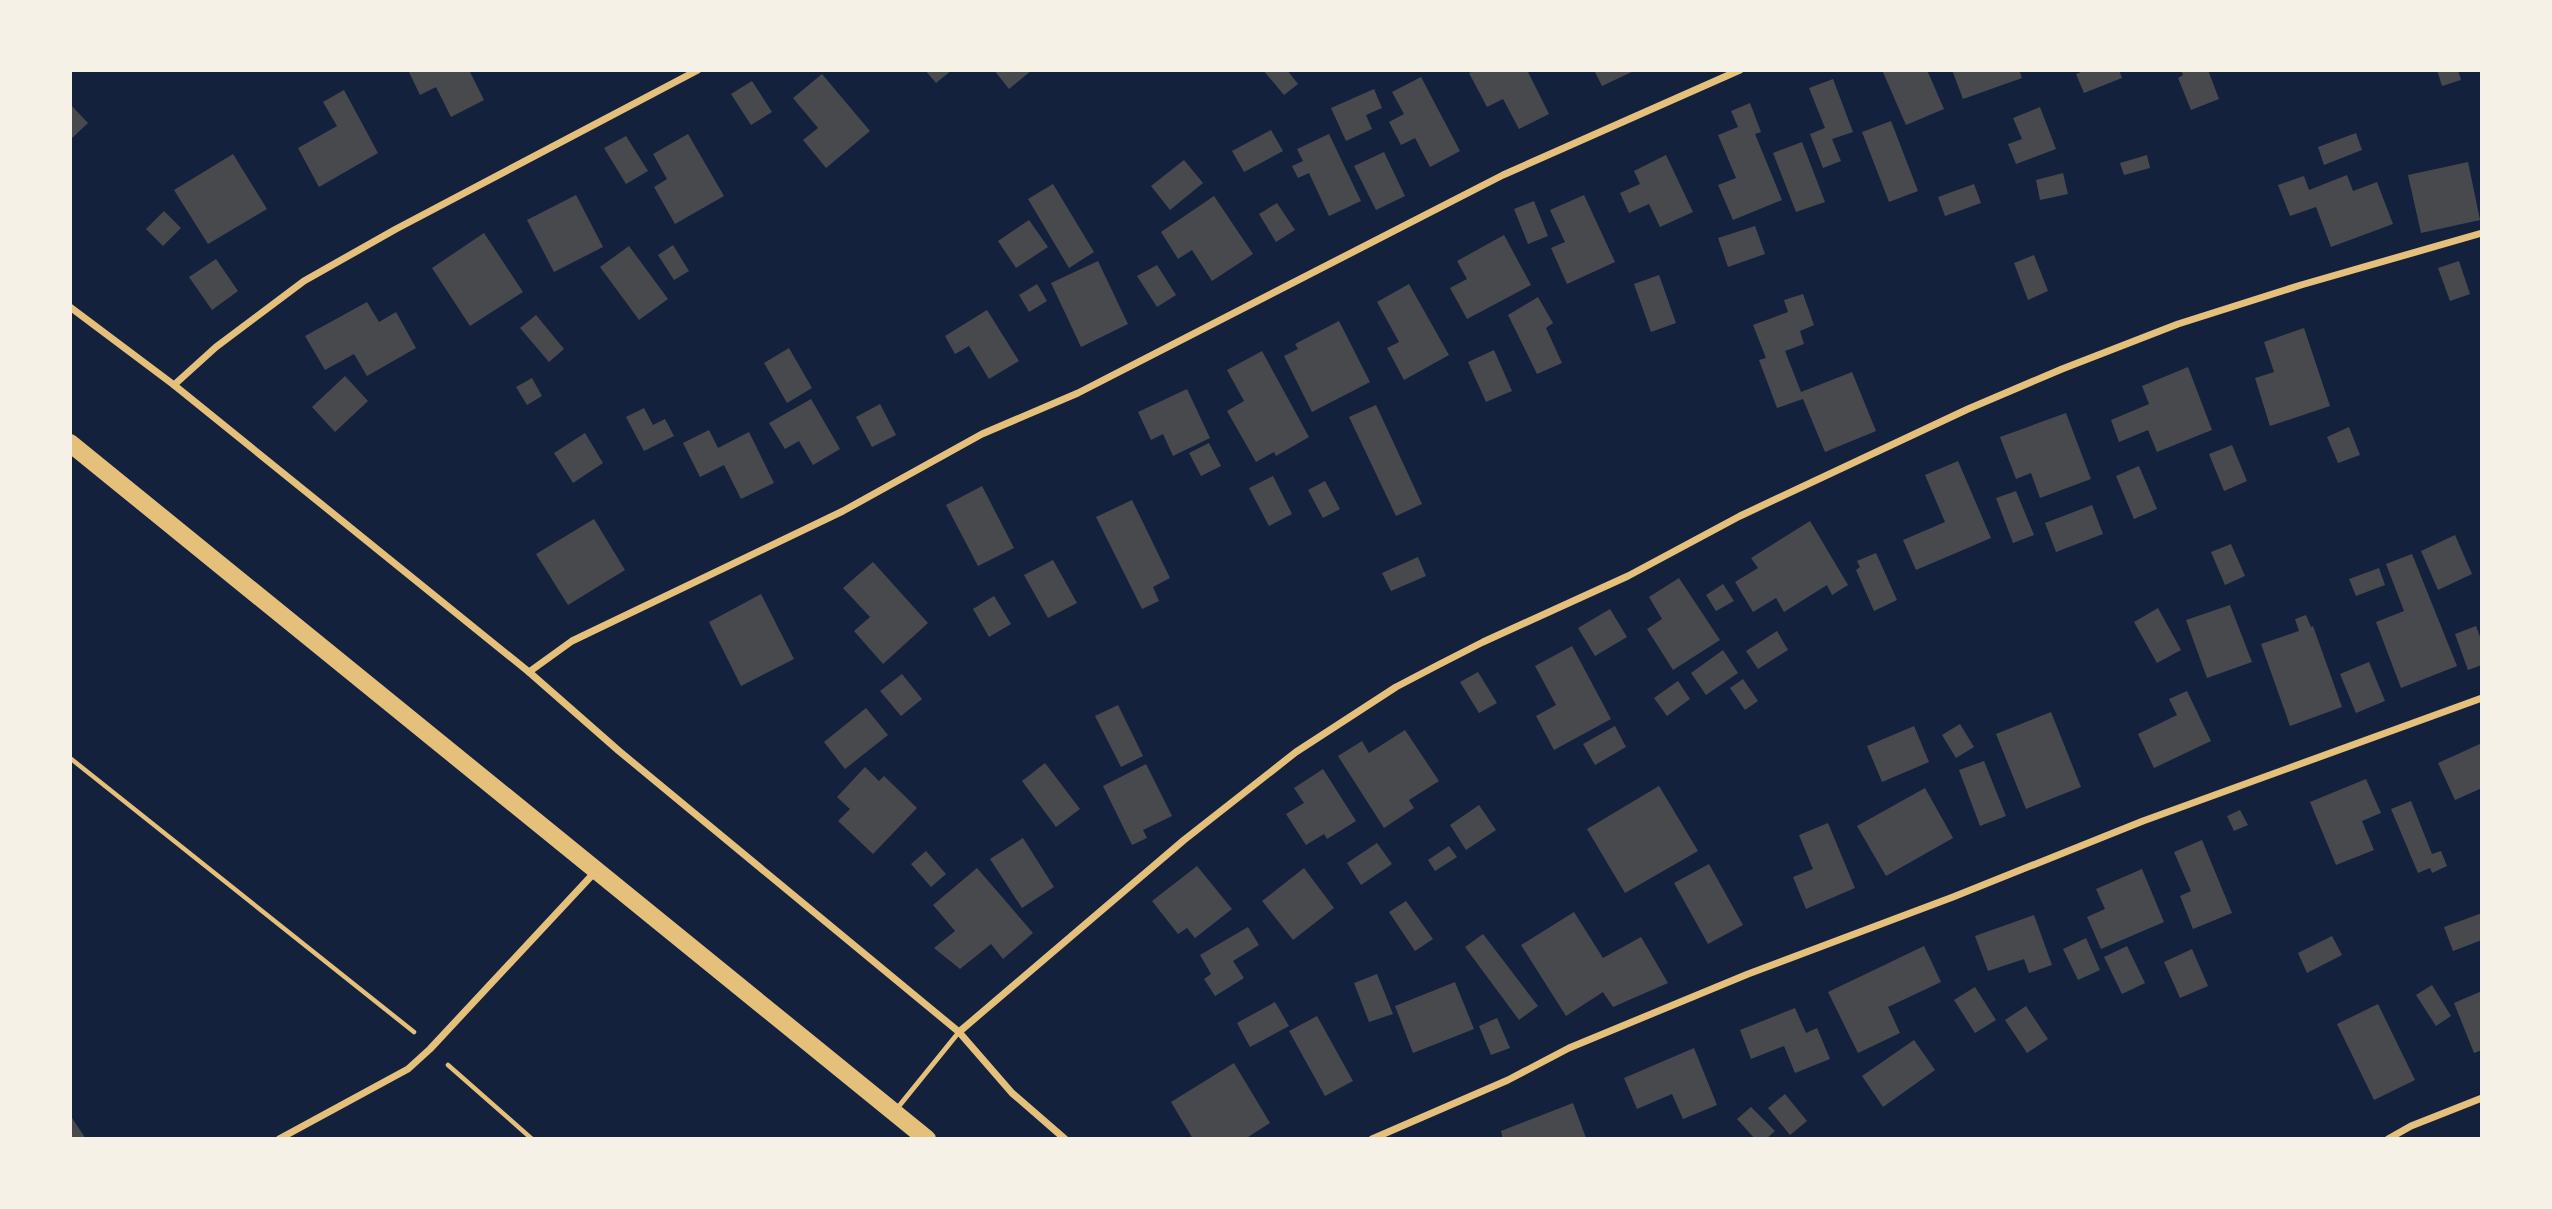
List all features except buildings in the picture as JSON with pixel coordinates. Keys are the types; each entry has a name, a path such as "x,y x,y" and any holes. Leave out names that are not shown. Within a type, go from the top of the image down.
{"main road":[{"path":"71,445 927,1139"}],"street":[{"path":"174,385 216,346 304,281 396,229 698,70"},
{"path":"529,672 572,641 843,511 982,434 1078,393 1503,175 1740,70"},
{"path":"959,1032 1184,840 1296,752 1396,687 1483,642 1628,576 1740,516 1968,409 2062,369 2178,324 2482,233"},
{"path":"70,307 174,385 529,672 619,751 959,1032 1012,1093 1065,1139"},
{"path":"1372,1139 1508,1080 1569,1048 1748,974 1953,897 2143,821 2482,698"},
{"path":"279,1139 408,1069 430,1049 595,872"},
{"path":"2388,1139 2412,1126 2482,1098"}],"lane":[{"path":"894,1112 959,1032"}],"path":[{"path":"70,758 410,1027 430,1049 532,1139"}]}
